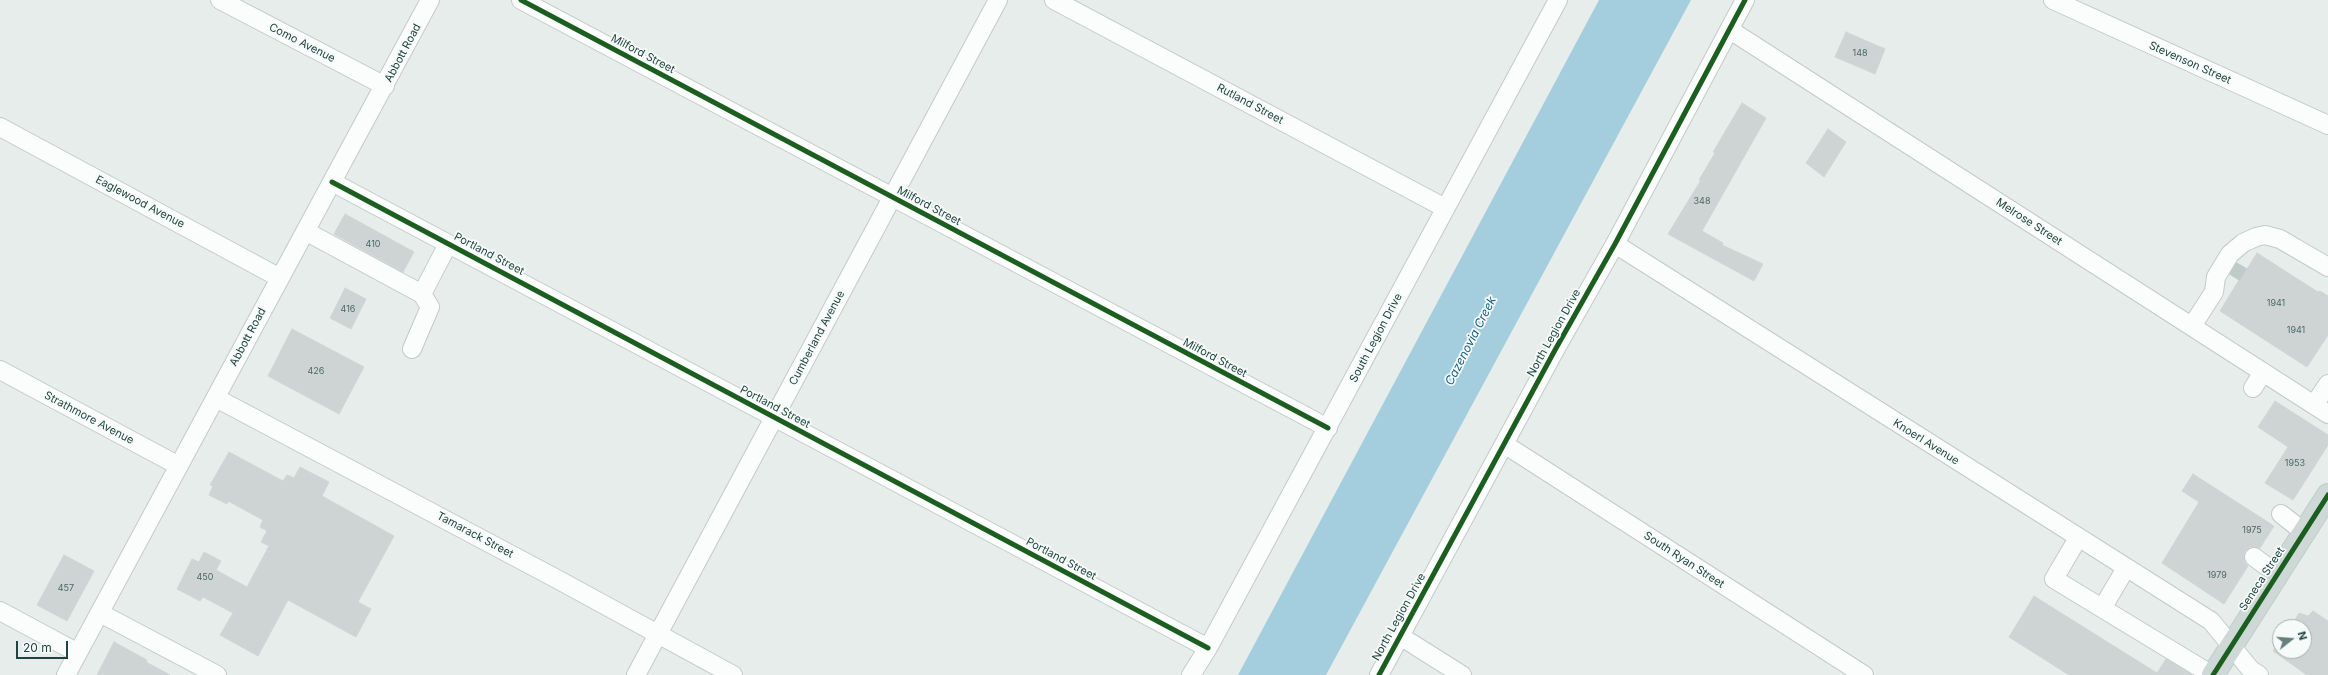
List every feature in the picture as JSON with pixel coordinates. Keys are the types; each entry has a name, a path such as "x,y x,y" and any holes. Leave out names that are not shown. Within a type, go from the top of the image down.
{"main road":[{"name":"Seneca Street","path":"2212,675 2328,495"}],"street":[{"name":"Como Avenue","path":"220,0 385,86"},
{"name":"Abbott Road","path":"66,675 280,278 307,232 332,182 430,0"},
{"name":"Milford Street","path":"521,0 1328,428"},
{"name":"Cumberland Avenue","path":"636,675 998,0"},
{"name":"Rutland Street","path":"1054,0 1445,208"},
{"name":"South Legion Drive","path":"1191,675 1208,648 1328,428 1558,0"},
{"name":"North Legion Drive","path":"1379,675 1504,444 1615,244 1745,0"},
{"name":"Stevenson Street","path":"2053,0 2328,125"},
{"name":"Melrose Street","path":"1730,30 2321,409"},
{"name":"Eaglewood Avenue","path":"0,127 280,278"},
{"name":"Portland Street","path":"332,182 1208,648"},
{"path":"307,232 422,294 430,307 412,349"},
{"path":"2192,326 2214,292 2216,277 2230,254 2243,243 2265,235 2280,239 2328,267"},
{"path":"2214,292 2224,286 2236,270 2245,252 2243,243"},
{"path":"422,294 448,244"},
{"name":"Knoerl Avenue","path":"1615,244 2211,621 2251,670 2259,675"},
{"name":"Strathmore Avenue","path":"0,370 179,466"},
{"path":"2253,388 2263,372"},
{"path":"2321,409 2328,384"},
{"name":"Tamarack Street","path":"216,398 734,675"},
{"name":"South Ryan Street","path":"1504,444 1864,675"},
{"path":"2281,514 2304,532"},
{"path":"2078,538 2054,579 2103,607 2212,675"},
{"path":"2254,558 2277,574"},
{"path":"2103,607 2126,568"},
{"path":"0,611 78,653"},
{"path":"100,613 217,675"},
{"path":"1400,636 1462,675"}],"water":[{"name":"Cazenovia Creek","path":"1599,0 1691,0 1326,675 1238,675"}],"building":[{"path":"1846,32 1885,49 1875,74 1835,57"},
{"path":"1742,103 1766,118 1702,231 1723,243 1722,245 1763,264 1754,281 1668,234 1701,180 1699,180 1715,153 1713,152"},
{"path":"1828,129 1846,142 1824,177 1806,163"},
{"path":"345,214 414,252 403,272 334,234"},
{"path":"2257,253 2318,292 2320,291 2328,296 2328,335 2307,367 2220,311 2239,280 2230,274 2237,263 2247,269"},
{"path":"345,288 366,299 351,329 330,318"},
{"path":"292,329 364,367 339,414 268,376"},
{"path":"2275,401 2328,435 2328,445 2293,500 2265,483 2288,447 2258,427"},
{"path":"229,452 283,481 287,475 294,478 300,467 329,482 322,496 394,536 358,602 371,609 356,637 288,600 258,656 220,635 233,613 203,597 200,601 177,589 192,559 199,562 204,552 221,561 216,570 247,587 269,546 261,542 267,531 260,527 263,520 228,501 227,504 209,495 213,486 210,485"},
{"path":"2193,474 2274,526 2260,548 2250,547 2245,551 2244,561 2248,566 2224,604 2162,563 2199,502 2182,491"},
{"path":"64,555 94,571 67,621 37,605"},
{"path":"2034,596 2157,673 2166,659 2192,675 2069,675 2009,637"},
{"path":"2313,611 2328,621 2328,675 2307,675 2284,659 2312,659 2312,619 2296,619 2299,613 2308,616"},
{"path":"114,642 147,660 146,662 170,675 97,675"}],"tunnel":[{"path":"2232,276 2239,264"}],"cycle path":[{"path":"521,0 1328,428"},
{"path":"1379,675 1555,350 1615,244 1745,0"},
{"path":"332,182 1208,648"},
{"path":"2213,675 2328,495"}]}
